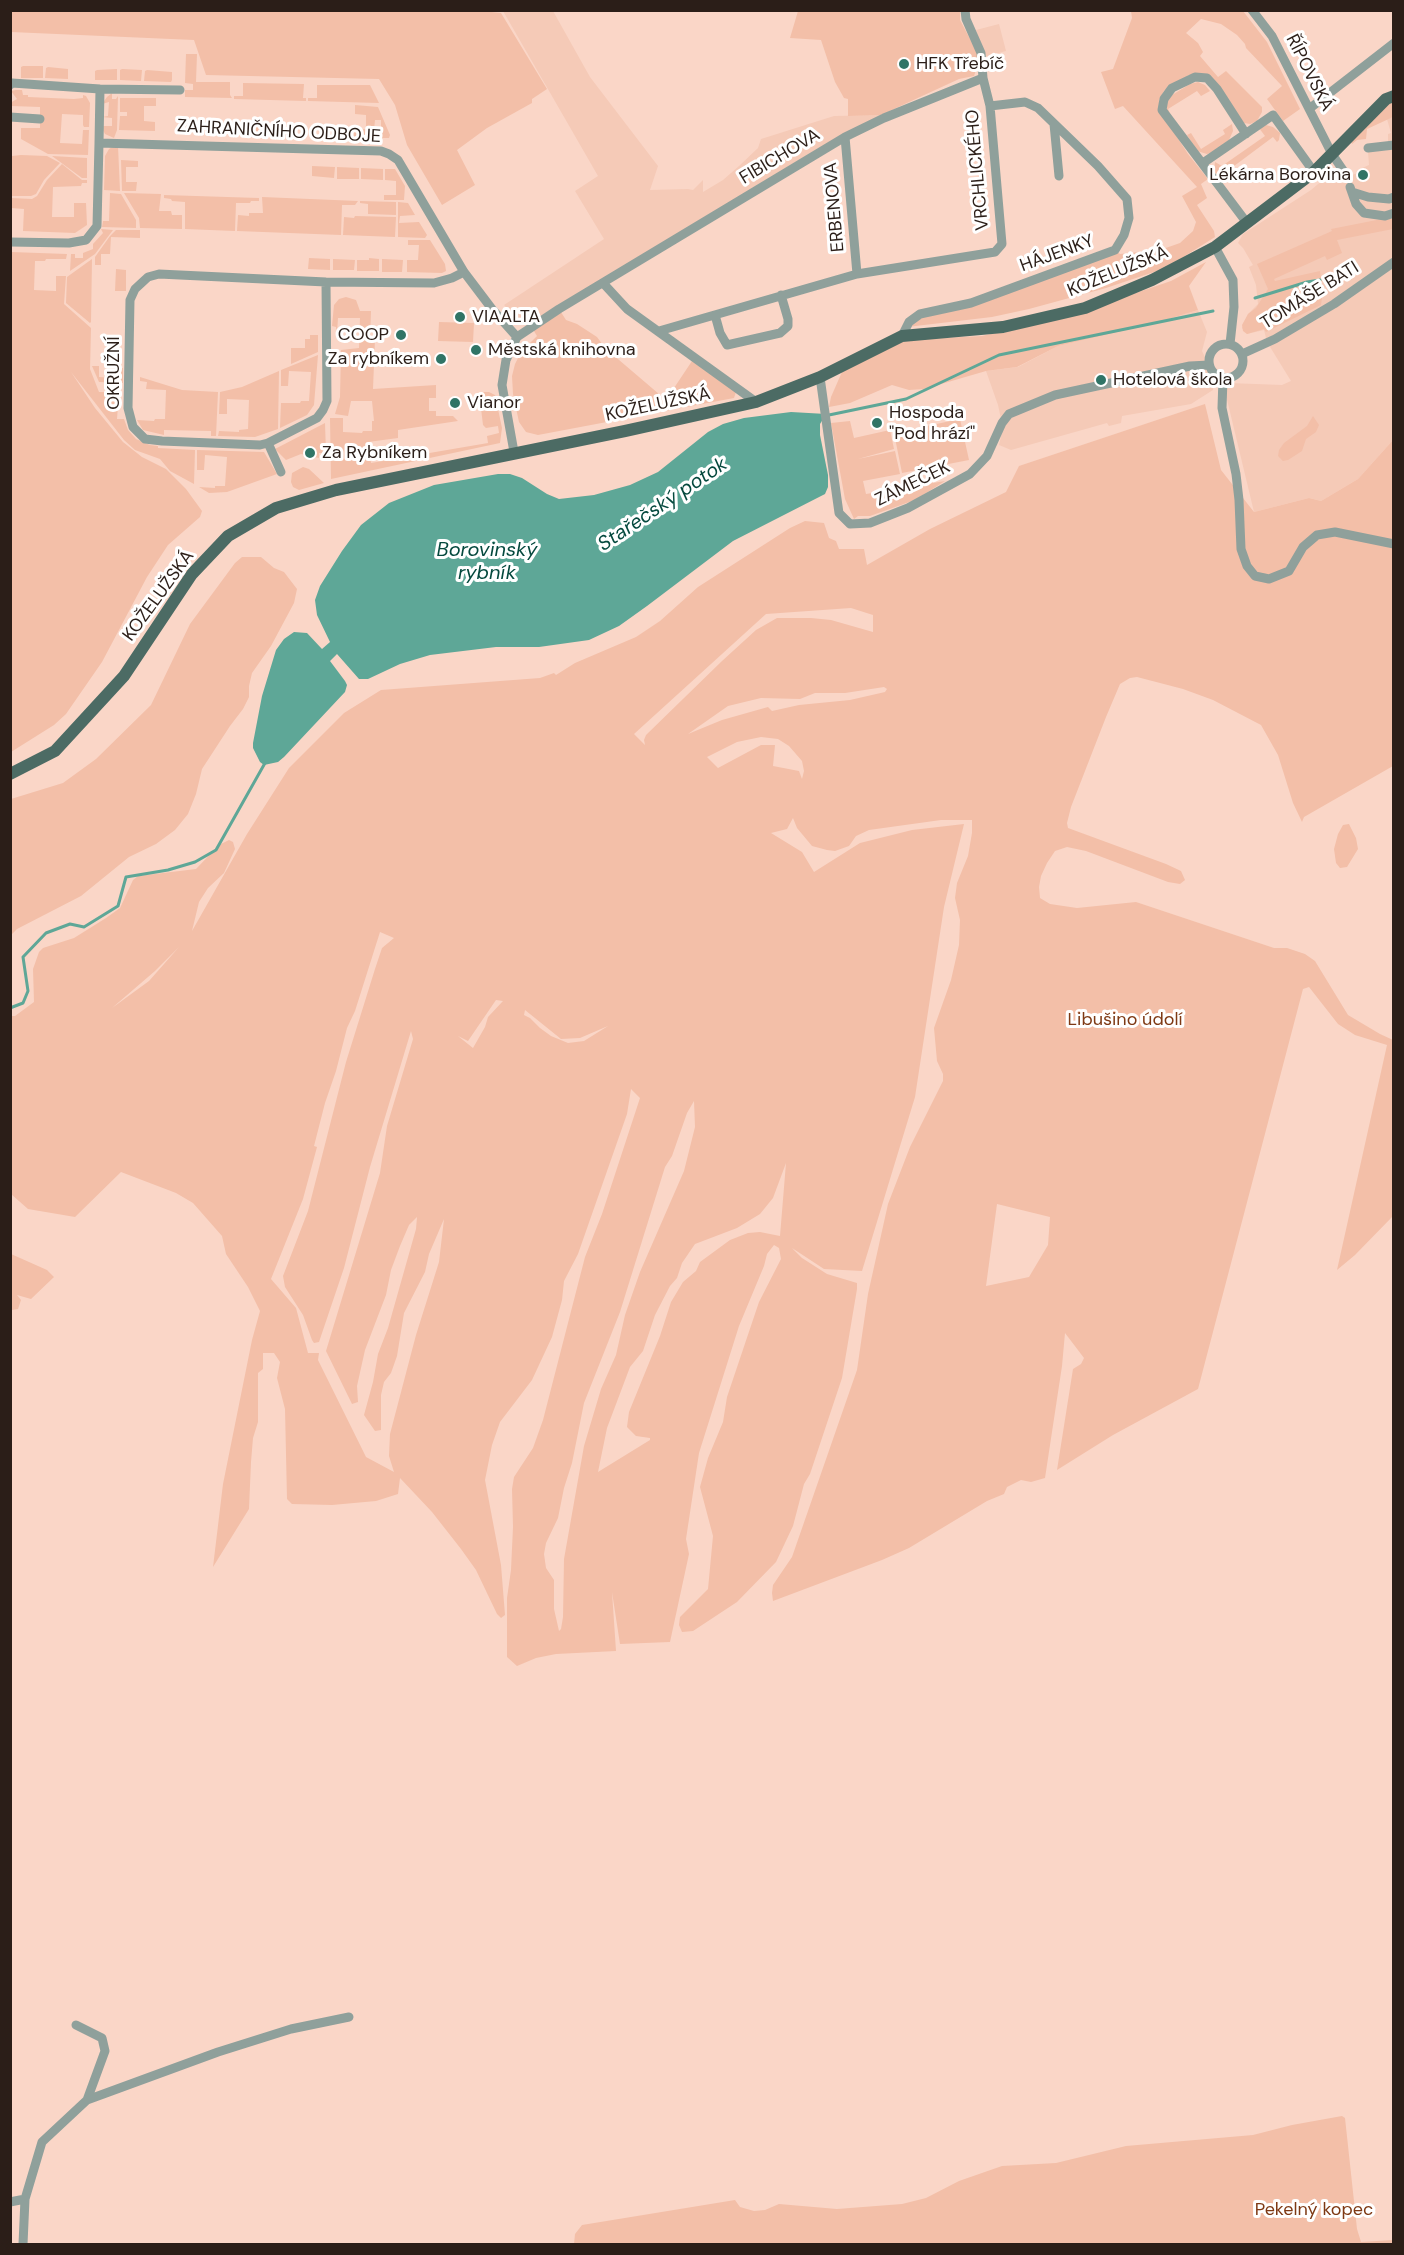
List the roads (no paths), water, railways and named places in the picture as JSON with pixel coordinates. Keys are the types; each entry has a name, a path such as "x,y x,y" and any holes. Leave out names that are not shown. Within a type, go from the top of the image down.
{"main road":[{"name":"KOŽELUŽSKÁ","path":"10,774 55,751 124,676 192,574 228,536 276,508 336,490 756,402 820,377 902,336 1003,327 1085,308 1152,280 1215,247 1314,172 1386,99 1394,96"}],"street":[{"name":"VRCHLICKÉHO","path":"659,331 857,274 995,252 1002,244 990,106 983,78 981,53 966,19 965,10"},
{"name":"ŘÍPOVSKÁ","path":"1252,10 1272,36 1332,154"},
{"path":"1309,110 1394,43"},
{"path":"1246,134 1217,89 1207,78 1195,77 1172,88 1164,99 1162,110 1247,223"},
{"name":"FIBICHOVA","path":"517,337 845,137 884,118 983,78"},
{"name":"ZAHRANIČNÍHO ODBOJE","path":"10,85 180,90"},
{"path":"10,242 69,243 86,240 97,226 100,89"},
{"name":"HÁJENKY","path":"902,336 909,322 920,314 971,303 1115,250 1124,235 1129,218 1127,199 1098,166 1038,108 1025,102 990,106"},
{"path":"1203,163 1273,116 1314,172"},
{"path":"10,117 40,119"},
{"path":"1054,124 1059,176"},
{"name":"ERBENOVA","path":"845,137 857,274"},
{"name":"ZAHRANIČNÍHO ODBOJE","path":"99,143 381,151 398,160 464,272"},
{"path":"1368,148 1394,145"},
{"path":"1332,154 1347,176"},
{"path":"1394,197 1389,199 1368,197 1351,189 1356,204 1364,213 1384,216 1394,213"},
{"name":"TOMÁŠE BATI","path":"1215,247 1233,280 1234,307 1230,344"},
{"name":"TOMÁŠE BATI","path":"1242,354 1275,339 1334,304 1394,262"},
{"path":"464,272 517,337 506,360 502,385 514,452"},
{"name":"OKRUŽNÍ","path":"326,282 327,401 317,418 260,445 145,439 133,427 128,408 130,300 135,289 148,277 159,274 326,282 434,283 464,272"},
{"path":"603,283 627,309 756,402"},
{"path":"715,315 720,333 727,345 780,333 788,326 781,295"},
{"path":"1230,344 1239,349 1242,354 1240,371 1230,377 1222,378 1214,374 1209,365 1209,359 1218,345 1230,344"},
{"name":"ZÁMEČEK","path":"820,377 839,513 850,524 870,523 908,508 970,474 987,456 1002,423 1009,414 1055,395 1190,366 1209,365"},
{"path":"1222,378 1222,408 1239,500 1241,549 1246,566 1255,576 1269,579 1288,571 1303,547 1317,535 1335,532 1394,544"},
{"path":"268,443 281,472"},
{"path":"23,2244 25,2199 42,2142 87,2100 218,2052 291,2029 349,2017"},
{"path":"76,2025 102,2038 105,2051 87,2100"},
{"path":"10,2202 25,2199"}],"water":[{"name":"Borovinský rybník","path":"791,412 826,414 820,424 828,475 828,487 825,494 733,541 619,626 589,640 539,647 496,647 430,655 400,664 368,679 359,679 337,654 330,661 347,685 345,692 278,762 264,765 260,762 253,743 262,696 276,650 284,639 294,632 307,633 322,649 330,642 317,615 315,600 320,586 361,525 389,503 434,485 498,474 510,474 522,478 559,499 594,495 630,485 658,472 708,432 723,424 744,418"}],"waterway":[{"name":"Stařečský potok","path":"1255,298 1320,280"},
{"name":"Stařečský potok","path":"829,415 906,399 999,355 1213,311"},
{"name":"Stařečský potok","path":"10,1008 23,1003 28,991 23,957 46,933 70,924 84,927 118,906 126,877 168,870 195,862 216,850 265,763"}],"place":[{"name":"HFK Třebíč","path":"904,64"},
{"name":"Lékárna Borovina","path":"1363,175"},
{"name":"VIAALTA","path":"460,317"},
{"name":"COOP","path":"401,335"},
{"name":"Městská knihovna","path":"476,350"},
{"name":"Za rybníkem","path":"441,359"},
{"name":"Hotelová škola","path":"1101,380"},
{"name":"Vianor","path":"455,403"},
{"name":"Hospoda \"Pod hrází\"","path":"877,423"},
{"name":"Za Rybníkem","path":"310,453"}],"park label":[{"name":"Libušino údolí","path":"1125,1020"},
{"name":"Pekelný kopec","path":"1314,2210"}]}
